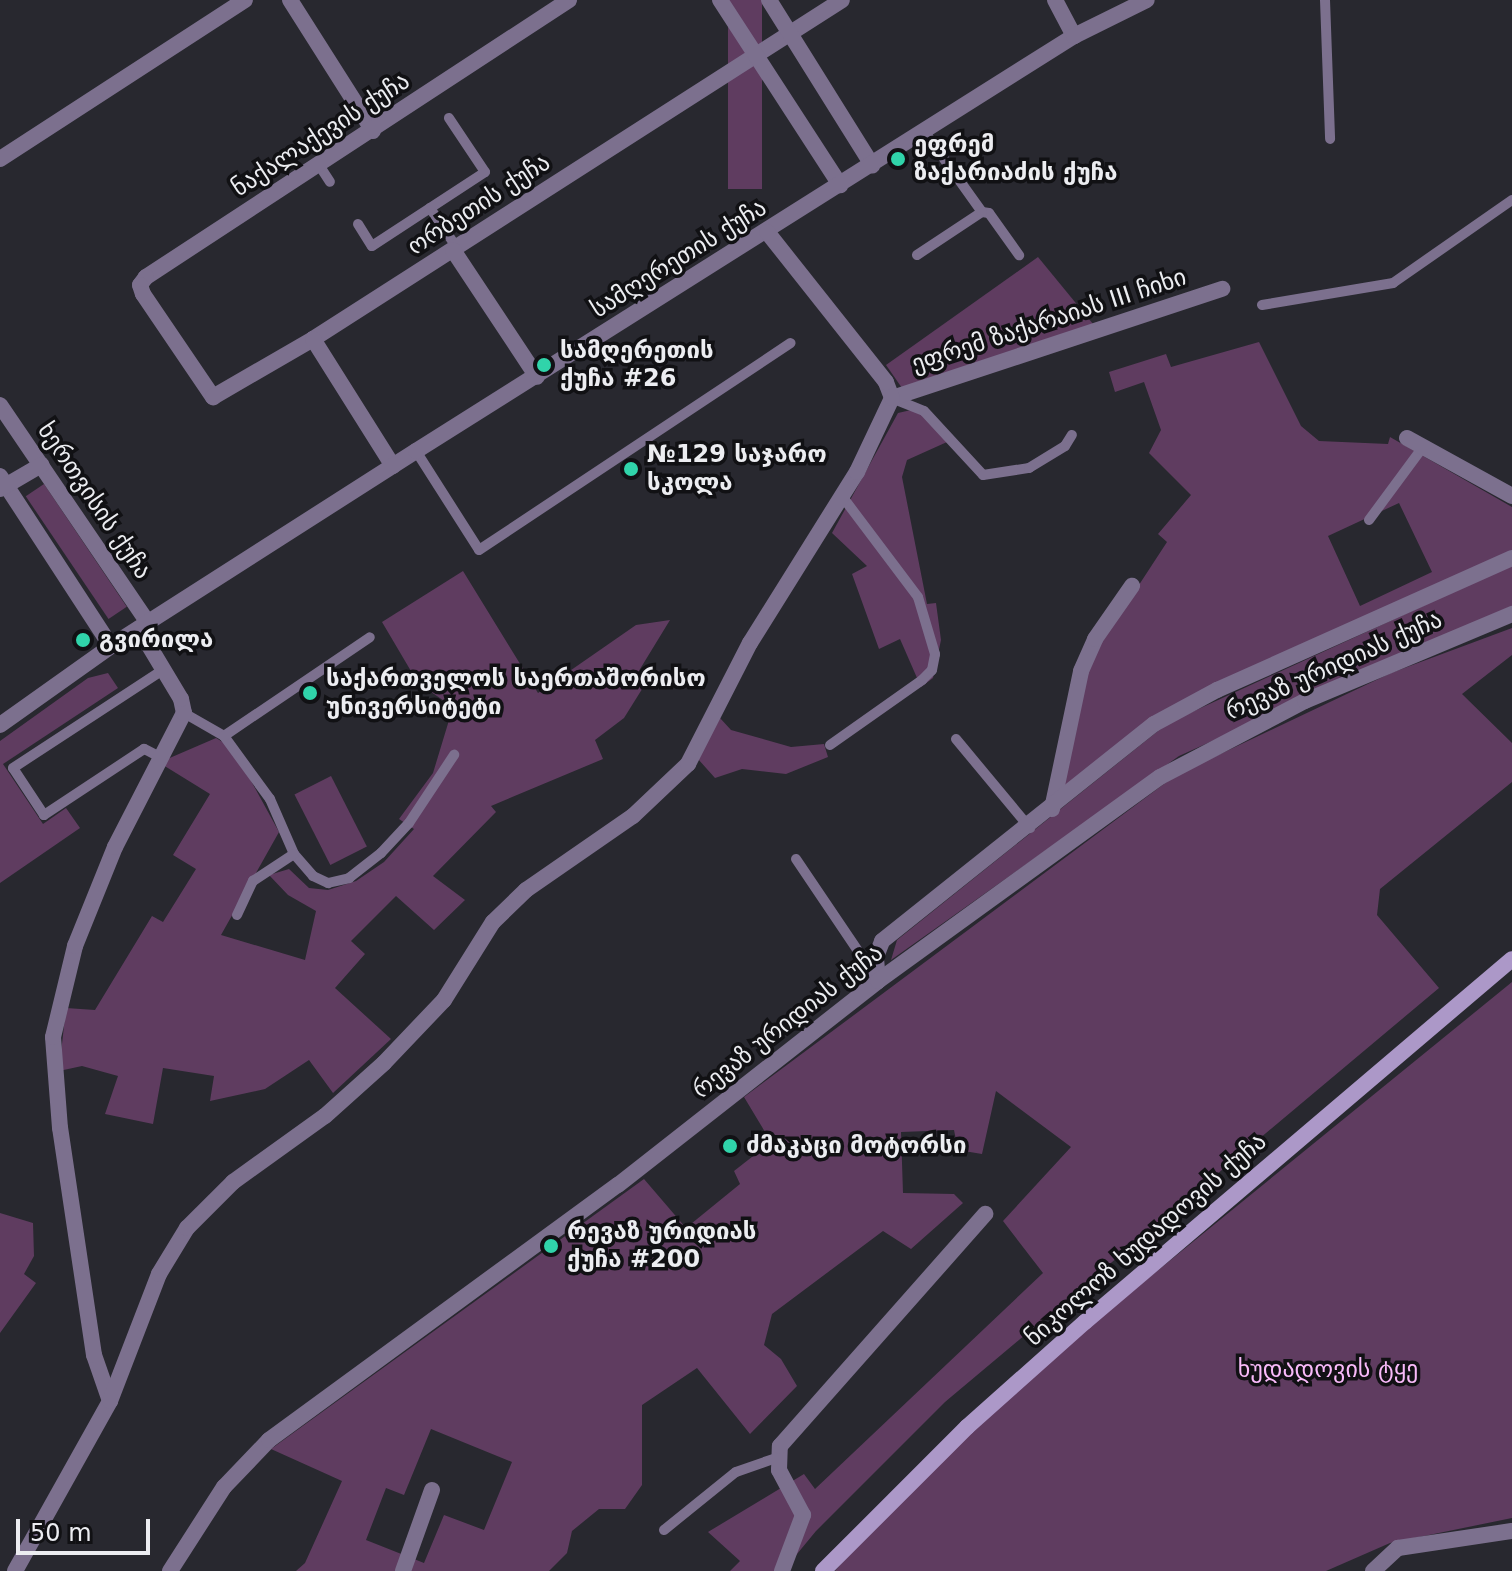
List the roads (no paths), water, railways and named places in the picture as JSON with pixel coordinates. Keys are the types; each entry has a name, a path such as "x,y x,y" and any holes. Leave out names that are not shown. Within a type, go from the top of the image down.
{"main road":[{"name":"ნიკოლოზ ხუდადოვის ქუჩა","path":"823,1571 967,1427 1085,1322 1512,959"}],"street":[{"path":"0,159 245,0"},
{"path":"290,0 373,131"},
{"name":"ნაქალაქევის ქუჩა","path":"165,325 143,294 140,285 146,277 569,0"},
{"path":"720,0 840,185"},
{"path":"769,0 872,165"},
{"name":"ორბეთის ქუჩა","path":"165,325 213,397 313,339 842,0"},
{"path":"1055,0 1074,36"},
{"name":"სამღერეთის ქუჩა","path":"0,725 111,646 416,451 1074,36 1147,0"},
{"path":"15,1571 110,1401 159,1274 187,1228 233,1182 325,1116 384,1063 444,1000 493,922 526,890 633,816 688,764 750,643 842,496 892,398 879,369 767,232"},
{"path":"455,249 537,377"},
{"name":"ეფრემ ზაქარაიას III ჩიხი","path":"892,398 1222,289"},
{"path":"313,339 393,466"},
{"name":"ხერთვისის ქუჩა","path":"0,405 144,626 184,713"},
{"path":"1407,438 1512,496"},
{"path":"41,465 2,483 111,646"},
{"path":"878,981 876,957 882,941 1030,828 1154,724 1217,690 1512,558"},
{"path":"1052,809 1081,671 1095,639 1132,586"},
{"name":"რევაზ ურიდიას ქუჩა","path":"170,1571 224,1487 257,1450 618,1185 878,981 1184,762 1305,701 1512,614"},
{"path":"110,1401 94,1355 60,1128 53,1037 75,946 160,757 184,713"},
{"path":"782,1571 803,1515 776,1458 804,1414 985,1214"},
{"path":"404,1570 432,1490"},
{"path":"1373,1571 1398,1548 1512,1531"}],"lane":[{"path":"1325,0 1330,139"},
{"path":"358,224 372,246 485,172 449,118"},
{"path":"924,131 982,212"},
{"path":"319,165 330,182"},
{"path":"1262,305 1393,283 1512,200"},
{"path":"430,208 455,249"},
{"path":"917,255 982,212 989,213 1019,255"},
{"path":"416,451 479,550 790,343"},
{"path":"892,398 924,411 983,475 1029,468 1065,446 1072,435"},
{"path":"1369,520 1423,447"},
{"path":"830,745 922,680 932,670 935,654 918,597 842,496"},
{"path":"224,736 370,637"},
{"path":"160,757 144,749 44,815 13,768 163,670"},
{"path":"184,713 224,736 270,799 294,854 313,876 328,883 349,878 409,823 454,755"},
{"path":"956,739 1030,828"},
{"path":"237,915 253,881 294,854"},
{"path":"796,859 878,981"},
{"path":"664,1530 736,1472 776,1458"}],"place":[{"name":"ეფრემ ზაქარიაძის ქუჩა","path":"898,159"},
{"name":"სამღერეთის ქუჩა #26","path":"544,365"},
{"name":"№129 საჯარო სკოლა","path":"631,469"},
{"name":"გვირილა","path":"83,640"},
{"name":"საქართველოს საერთაშორისო უნივერსიტეტი","path":"310,693"},
{"name":"ძმაკაცი მოტორსი","path":"730,1146"},
{"name":"რევაზ ურიდიას ქუჩა #200","path":"551,1246"}],"park label":[{"name":"ხუდადოვის ტყე","path":"1328,1370"}]}
